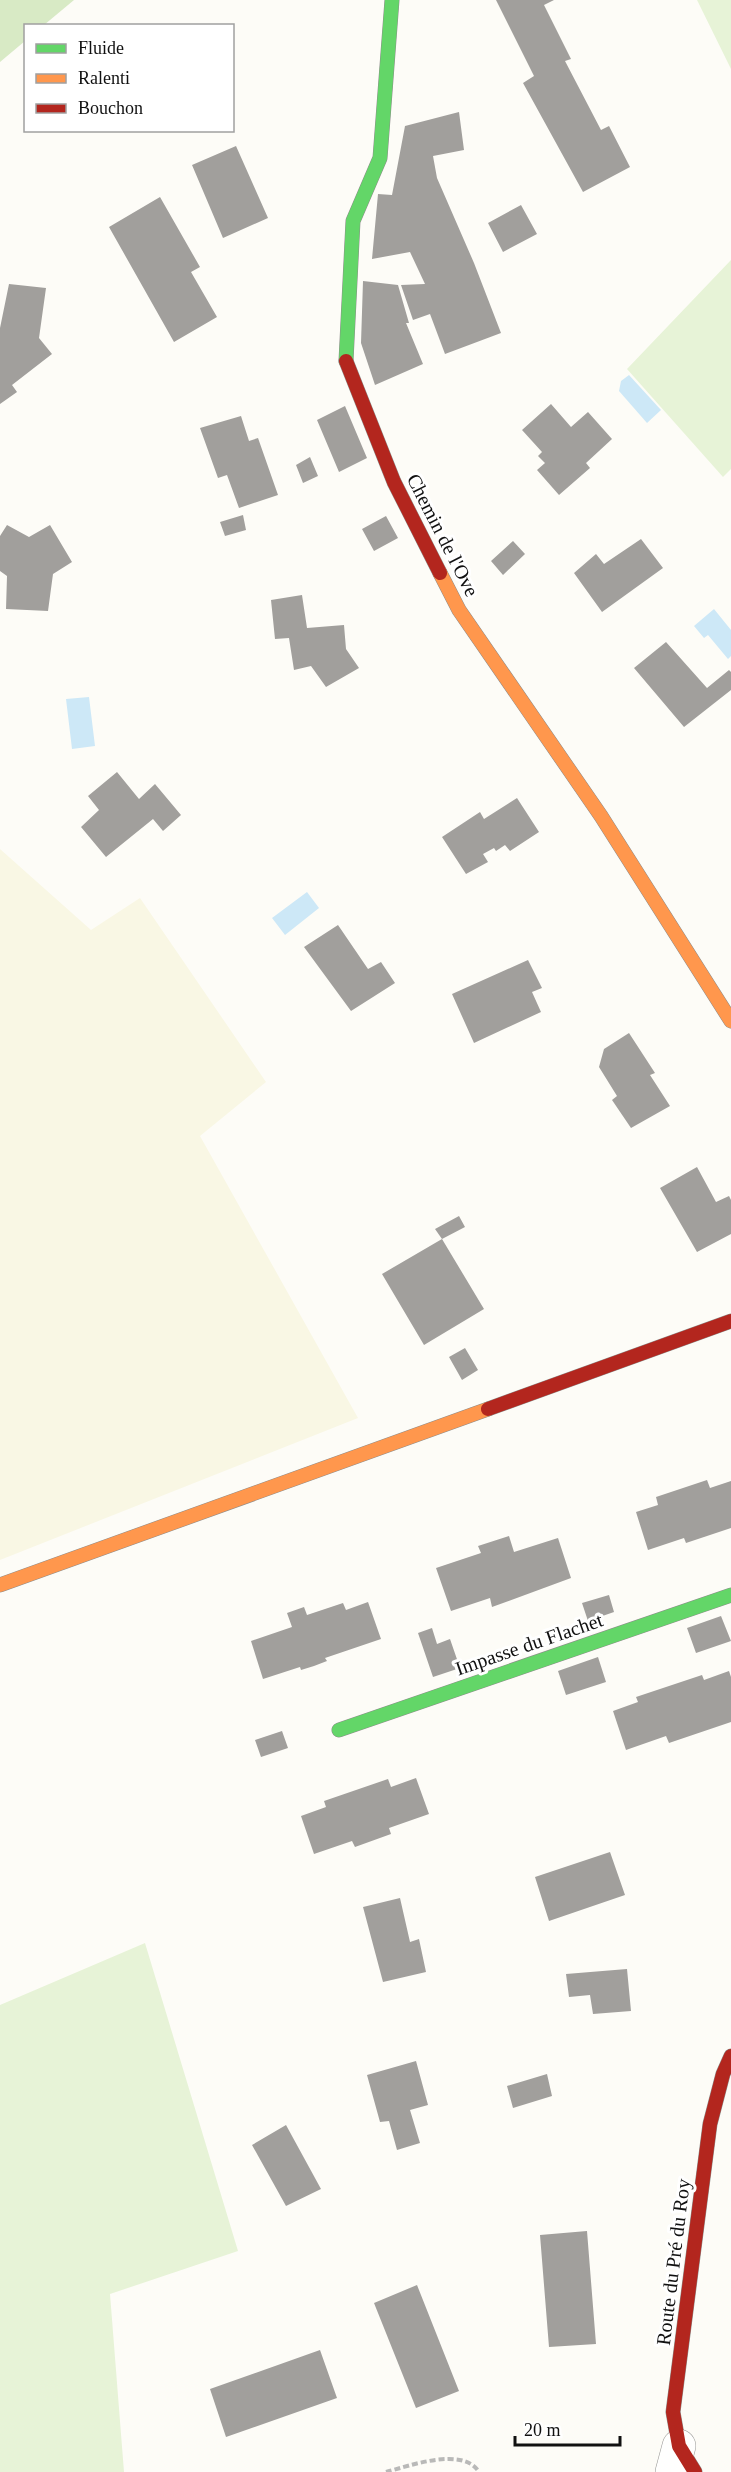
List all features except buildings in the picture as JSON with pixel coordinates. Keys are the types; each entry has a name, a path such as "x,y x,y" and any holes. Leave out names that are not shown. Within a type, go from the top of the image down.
{"street":[{"name":"Chemin de l'Ove","path":"392,0 380,158 353,221 345,358 394,482 459,610 601,816 731,1021"},
{"path":"0,1585 731,1321"},
{"name":"Impasse du Flachet","path":"339,1730 731,1595"},
{"name":"Route du Pré du Roy","path":"682,2463 673,2412 710,2124 723,2074 731,2056"}],"path":[{"path":"386,2472 427,2461 452,2458 476,2467 479,2472"}],"shaded area":[{"path":"0,849 91,930 140,898 266,1082 200,1136 358,1418 0,1560"}],"green space":[{"path":"0,0 74,0 45,24 24,24 24,42 0,62"},
{"path":"697,0 731,0 731,69 698,2"},
{"path":"731,260 731,469 723,477 627,369"},
{"path":"145,1943 238,2251 110,2294 124,2472 0,2472 0,2005"}],"water":[{"path":"629,375 661,410 647,423 619,391 621,381"},
{"path":"714,609 731,630 731,656 728,659 708,635 704,638 694,626"},
{"path":"89,697 95,746 72,749 66,699"},
{"path":"307,892 319,908 285,935 272,918"}],"traffic: fast":[{"path":"346,361 353,221 380,158 392,0"},
{"path":"339,1730 731,1595"}],"traffic: slow":[{"path":"440,573 459,610 601,816 731,1021"},
{"path":"0,1585 488,1409"}],"traffic: jam":[{"path":"346,361 394,482 440,573"},
{"path":"488,1409 731,1321"},
{"path":"695,2472 679,2446 673,2412 710,2124 723,2074 731,2056"}]}
